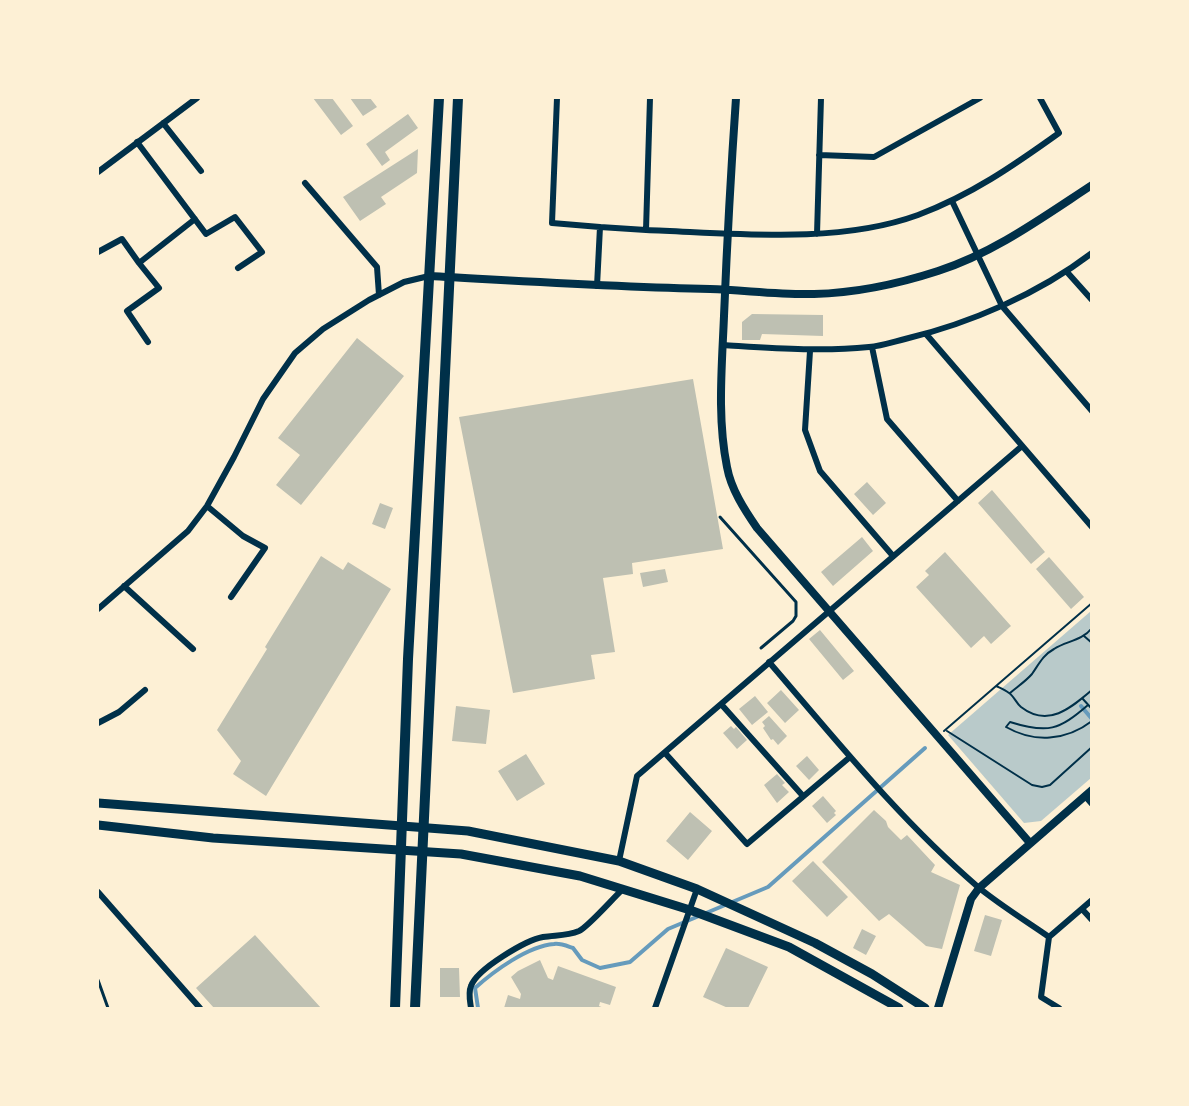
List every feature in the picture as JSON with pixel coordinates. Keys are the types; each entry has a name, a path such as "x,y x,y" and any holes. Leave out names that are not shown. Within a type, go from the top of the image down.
{"main road":[{"path":"395,1008 408,659 439,98"},
{"path":"415,1008 458,98"},
{"path":"98,803 468,831 619,861 697,890 815,943 872,974 925,1008"},
{"path":"98,825 213,838 461,854 580,876 690,910 789,947 899,1008"}],"street":[{"path":"98,172 198,98"},
{"path":"557,98 552,224 646,230 817,234 871,227 916,216 993,180 1059,133 1040,98"},
{"path":"646,230 650,98"},
{"path":"736,98 725,290 722,439 727,469 735,491 757,528 1030,843"},
{"path":"817,234 820,98"},
{"path":"819,155 874,157 980,98"},
{"path":"164,123 201,171"},
{"path":"137,142 206,234 235,217 262,252 238,268"},
{"path":"305,183 377,267 379,295"},
{"path":"98,609 188,531 207,506 263,399 296,353 323,329 404,282 429,276 597,286 812,294 857,291 896,283 940,270 977,254 1018,233 1092,185"},
{"path":"952,201 1002,306 1092,411"},
{"path":"139,263 195,219"},
{"path":"597,286 600,227"},
{"path":"98,252 122,239 159,288 127,311 147,342"},
{"path":"723,345 810,351 872,347 926,334 1002,306 1067,272 1092,253"},
{"path":"1067,272 1092,300"},
{"path":"926,334 1092,527"},
{"path":"872,347 887,419 958,501"},
{"path":"810,351 805,430 820,471 893,556"},
{"path":"619,861 637,776 1022,446"},
{"path":"207,506 243,537 265,548 231,597"},
{"path":"124,586 192,649"},
{"path":"769,662 912,825 980,888 1049,937"},
{"path":"98,723 119,712 145,690"},
{"path":"721,704 803,796"},
{"path":"664,753 747,844 850,757"},
{"path":"938,1008 971,899 980,888 1092,790"},
{"path":"1085,796 1092,804"},
{"path":"471,1008 469,994 471,984 477,975 508,953 542,937 568,935 579,931 623,889"},
{"path":"655,1008 697,890"},
{"path":"98,892 200,1008"},
{"path":"1059,1008 1041,997 1049,937 1092,900"},
{"path":"1082,909 1092,920"}],"lane":[{"path":"720,517 796,602 796,616 793,621 761,648"},
{"path":"98,980 108,1008"}],"path":[{"path":"937,736 1092,603"},
{"path":"1010,693 1032,673 1037,662 1055,647 1084,636 1092,628"},
{"path":"1084,636 1092,643"},
{"path":"995,686 1010,693 1021,707 1041,716 1055,715 1068,710 1092,690"},
{"path":"1082,698 1092,709"},
{"path":"1088,705 1068,722 1054,728 1024,726 1010,722 1006,727 1032,738 1050,738 1067,735 1092,721"},
{"path":"945,730 1032,785 1042,787 1050,785 1092,747"}],"shaded area":[{"path":"1091,611 1091,778 1041,821 1024,823 948,735"}],"building":[{"path":"313,98 332,98 353,126 341,135"},
{"path":"350,98 370,98 377,107 363,116"},
{"path":"408,114 418,128 385,152 390,160 382,166 366,144"},
{"path":"418,149 417,173 381,197 386,204 360,221 343,197"},
{"path":"752,314 823,315 823,336 762,334 760,340 742,340 742,322"},
{"path":"357,338 404,376 301,505 276,485 300,455 278,438"},
{"path":"693,379 723,549 632,563 633,574 603,578 615,652 591,655 595,679 513,693 459,417"},
{"path":"867,482 886,503 873,515 854,494"},
{"path":"992,490 1045,552 1031,564 978,503"},
{"path":"380,503 393,508 385,529 372,524"},
{"path":"862,537 873,551 833,586 821,572"},
{"path":"945,552 1011,626 991,644 984,636 971,648 916,587 929,575 925,571"},
{"path":"321,556 343,570 348,562 391,589 266,796 233,774 241,761 217,730"},
{"path":"1049,557 1084,597 1071,609 1036,569"},
{"path":"665,569 668,582 643,587 640,573"},
{"path":"820,630 854,671 843,680 809,639"},
{"path":"781,690 799,710 785,723 767,703"},
{"path":"755,696 768,712 752,725 739,709"},
{"path":"456,706 490,710 486,744 452,741"},
{"path":"769,716 787,736 778,745 773,739 771,740 763,728 765,726 762,722"},
{"path":"731,726 734,729 736,727 747,740 737,749 723,733"},
{"path":"526,754 545,784 517,801 498,771"},
{"path":"807,756 819,770 809,780 796,766"},
{"path":"777,774 785,783 782,785 789,792 777,803 764,785"},
{"path":"823,796 836,811 834,813 836,815 827,823 812,806"},
{"path":"874,810 901,840 907,835 935,865 931,872 960,885 942,949 926,946 889,914 879,921 822,862"},
{"path":"690,812 712,831 688,860 666,841"},
{"path":"813,861 848,897 827,917 792,881"},
{"path":"985,915 1002,920 991,956 974,951"},
{"path":"862,929 876,936 866,955 853,948"},
{"path":"255,935 321,1008 214,1008 196,988"},
{"path":"726,948 768,967 748,1008 728,1008 703,997"},
{"path":"540,960 548,978 553,980 558,966 616,987 610,1005 600,1002 599,1006 604,1008 504,1008 508,995 520,999 521,994 511,977"},
{"path":"440,968 459,968 460,997 440,997"}],"waterway":[{"path":"1081,706 1092,719"},
{"path":"478,1008 475,988 501,967 533,949 554,944 564,945 573,948 582,960 600,968 630,962 668,929 768,887 925,748"}]}
